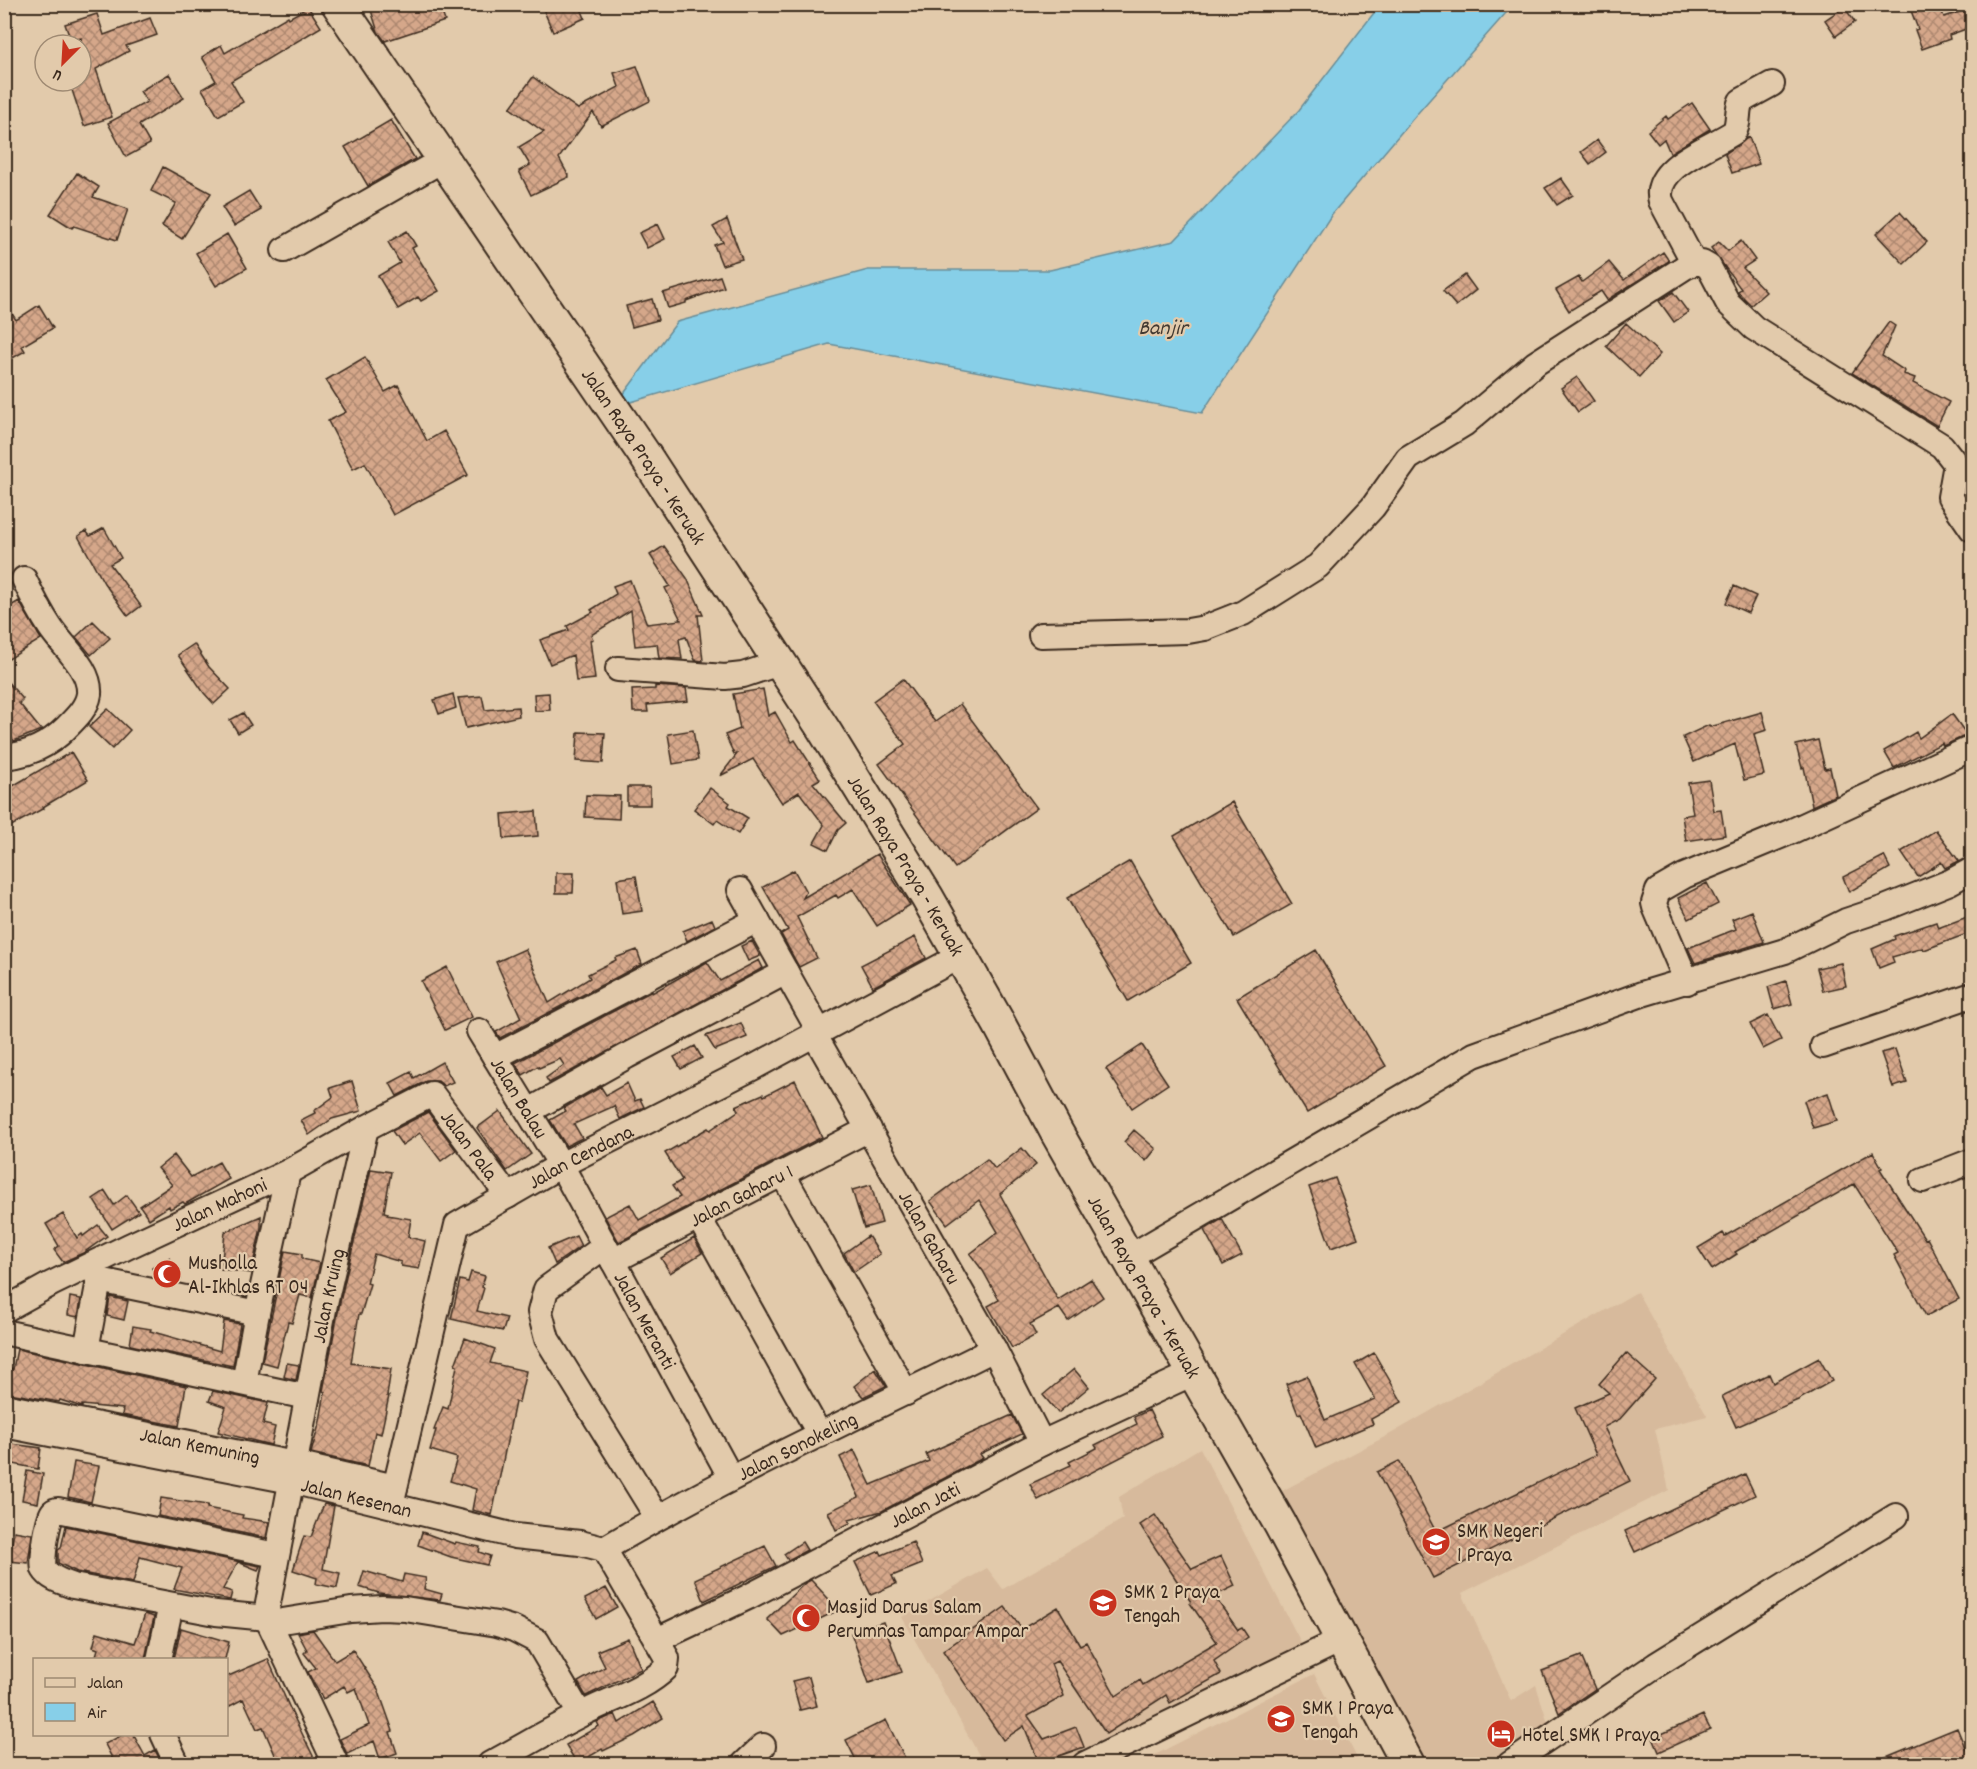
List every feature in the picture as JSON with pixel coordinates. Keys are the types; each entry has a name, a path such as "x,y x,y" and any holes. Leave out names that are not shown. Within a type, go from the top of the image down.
{"main road":[{"name":"Jalan Raya Praya - Keruak","path":"338,4 645,454 824,730 915,877 998,1022 1057,1133 1280,1524 1408,1764"}],"street":[{"path":"1694,263 1661,201 1659,191 1661,186 1672,170 1682,162 1734,132 1738,125 1741,101 1772,84"},
{"path":"284,250 444,159"},
{"path":"1041,635 1188,632 1243,613 1318,566 1372,507 1408,458 1464,424 1536,363 1694,263 1702,263 1709,267 1728,303 1754,328 1942,446 1956,464 1950,497 1972,529"},
{"path":"4,757 34,750 64,730 84,708 89,693 89,686 81,668 37,607 24,579"},
{"path":"618,669 730,677 779,663"},
{"path":"1687,982 1654,907 1658,891 1684,876 1790,832 1972,748"},
{"path":"1129,1257 1474,1054 1642,994 1785,951 1846,921 1885,909 1950,882 1972,870"},
{"name":"Jalan Gaharu","path":"740,890 869,1129 994,1349 1042,1443"},
{"path":"495,1057 757,920"},
{"name":"Jalan Cendana","path":"393,1496 457,1225 561,1165 756,1066 960,957"},
{"path":"530,1111 627,1056 786,972"},
{"path":"1823,1046 1972,995"},
{"name":"Jalan Balau","path":"479,1031 561,1165"},
{"name":"Jalan Mahoni","path":"8,1324 95,1272 288,1173 366,1128 432,1094"},
{"name":"Jalan Pala","path":"432,1094 508,1196"},
{"name":"Jalan Kruing","path":"268,1621 276,1556 326,1299 366,1128"},
{"name":"Jalan Gaharu 1","path":"657,1517 547,1339 540,1312 546,1289 609,1254 698,1216 869,1129"},
{"path":"1923,1180 1972,1161"},
{"name":"Jalan Meranti","path":"561,1165 731,1478"},
{"path":"244,1383 288,1173"},
{"path":"782,1173 906,1393"},
{"path":"698,1216 820,1435"},
{"path":"86,1350 95,1272 257,1313"},
{"path":"8,1324 86,1350 308,1397"},
{"name":"Jalan Sonokeling","path":"604,1549 657,1517 731,1478 994,1349"},
{"name":"Jalan Jati","path":"657,1640 748,1597 1042,1443 1193,1372"},
{"name":"Jalan Kemuning","path":"4,1406 293,1473"},
{"name":"Jalan Kesenan","path":"4,1425 293,1473 393,1496 515,1536 580,1543 604,1549"},
{"path":"276,1556 62,1510 53,1512 42,1563 50,1575 73,1586 268,1621 382,1608 405,1609 497,1624 514,1629 537,1641 580,1714"},
{"path":"1510,1764 1656,1665 1896,1516"},
{"path":"490,1764 580,1714 639,1686 666,1668 667,1661 657,1640 604,1549"},
{"path":"159,1658 171,1605"},
{"path":"268,1621 336,1764"},
{"path":"1085,1764 1341,1640"},
{"path":"164,1736 177,1764"},
{"path":"744,1764 763,1746"}],"shaded area":[{"name":"SMK Negeri 1 Praya","path":"1637,1292 1707,1416 1655,1429 1669,1490 1462,1593 1511,1701 1536,1685 1556,1748 1527,1764 1427,1764 1282,1491 1394,1432"},
{"name":"SMK 2 Praya Tengah","path":"1200,1448 1309,1658 1087,1764 984,1764 902,1617 987,1568 1003,1589 1123,1519 1119,1497"},
{"name":"SMK 1 Praya Tengah","path":"1314,1674 1360,1764 1137,1764"}],"water":[{"name":"Banjir","path":"1380,5 1513,5 1332,214 1202,413 829,344 614,407 677,322 868,270 1050,270 1174,241 1299,110"}],"building":[{"path":"369,4 439,4 445,21 385,41 378,32"},
{"path":"541,4 579,4 585,18 553,32"},
{"path":"1918,4 1939,4 1944,17 1972,8 1972,27 1949,35 1950,39 1922,49 1910,8"},
{"path":"308,7 321,27 231,81 243,102 218,116 202,89 216,81 202,57 221,45 225,53 288,16 289,18"},
{"path":"1844,7 1855,22 1836,36 1825,20"},
{"path":"97,14 104,35 150,18 157,35 126,46 129,51 96,69 112,117 84,126 73,93 93,93 93,33 68,33 65,24"},
{"path":"637,66 650,101 601,126 593,112 559,158 569,177 531,195 519,171 530,165 519,147 544,132 510,108 533,77 578,109 619,87 614,73"},
{"path":"169,74 184,98 139,125 150,144 126,157 108,123 147,102 140,91"},
{"path":"1692,103 1710,129 1670,153 1664,139 1658,144 1648,131 1666,116 1668,119"},
{"path":"391,120 415,159 368,186 345,147"},
{"path":"1749,137 1759,164 1732,173 1725,154"},
{"path":"1597,140 1606,152 1590,164 1581,152"},
{"path":"163,167 211,193 182,239 162,226 176,203 151,191"},
{"path":"77,173 99,187 93,197 128,209 117,240 74,226 72,228 50,214"},
{"path":"1561,178 1573,195 1557,205 1545,188"},
{"path":"249,191 261,210 234,226 222,207"},
{"path":"1900,212 1927,242 1904,264 1876,234"},
{"path":"727,219 742,259 722,265 714,245 723,242 713,227"},
{"path":"658,224 665,239 647,248 639,233"},
{"path":"407,231 416,246 412,248 439,291 421,301 418,297 398,309 378,276 400,263 388,242"},
{"path":"227,234 247,268 216,286 196,253"},
{"path":"1741,241 1755,260 1743,268 1766,292 1751,305 1740,294 1738,291 1741,289 1711,248 1719,242 1728,251"},
{"path":"1663,252 1669,261 1607,300 1601,291 1569,311 1556,290 1579,277 1582,282 1609,262 1624,280"},
{"path":"1465,275 1476,290 1456,306 1443,291"},
{"path":"720,276 724,287 668,308 663,293"},
{"path":"1673,292 1688,312 1674,322 1659,301"},
{"path":"652,299 658,320 632,327 626,306"},
{"path":"4,301 16,320 39,305 53,328 22,346 25,351 4,363"},
{"path":"1889,322 1895,326 1882,356 1905,371 1904,374 1915,378 1913,383 1949,402 1937,426 1852,373"},
{"path":"1626,323 1660,354 1639,377 1606,346"},
{"path":"365,357 385,392 398,385 427,441 444,431 468,475 393,515 365,463 353,469 328,421 346,412 326,380"},
{"path":"1577,377 1594,401 1578,412 1561,388"},
{"path":"104,528 121,558 110,564 141,606 128,616 104,583 78,536 86,531 90,536"},
{"path":"664,546 687,578 703,615 698,615 703,661 695,660 686,637 679,639 682,659 659,658 657,644 635,646 631,610 591,635 595,679 576,681 573,655 550,664 540,640 569,630 567,626 593,612 591,610 616,594 613,586 630,580 647,624 681,620 665,588 670,586 650,555"},
{"path":"1734,586 1756,596 1748,613 1726,603"},
{"path":"19,601 41,639 4,662 4,610"},
{"path":"93,621 110,638 91,655 76,637"},
{"path":"194,644 209,667 230,689 214,704 178,655"},
{"path":"4,678 23,699 19,703 41,730 14,741 4,729"},
{"path":"903,679 935,722 960,704 1037,808 955,868 879,764 905,744 873,701"},
{"path":"655,686 686,688 688,701 647,705 648,712 633,712 632,690 655,689"},
{"path":"763,689 768,716 775,712 792,742 795,740 820,779 813,783 846,823 838,830 828,850 814,843 824,825 799,792 782,803 753,759 720,776 737,754 734,754 725,735 740,729 733,694"},
{"path":"549,693 550,710 535,711 534,694"},
{"path":"453,694 456,708 439,714 434,700"},
{"path":"482,696 485,710 518,707 519,716 466,728 458,698"},
{"path":"108,709 130,730 112,749 89,727"},
{"path":"1762,712 1767,730 1754,734 1764,775 1744,780 1735,744 1694,762 1683,737 1709,725 1710,727"},
{"path":"243,713 251,725 238,733 230,720"},
{"path":"1952,714 1967,735 1943,746 1942,743 1894,768 1884,751 1916,732 1919,738"},
{"path":"693,730 698,760 673,764 668,734"},
{"path":"578,732 605,733 603,763 576,761"},
{"path":"1818,740 1825,769 1830,768 1836,795 1812,806 1804,767 1802,768 1796,745"},
{"path":"71,752 88,780 4,830 4,791"},
{"path":"1709,780 1714,811 1721,810 1725,835 1686,841 1682,816 1693,814 1688,783"},
{"path":"627,787 650,787 650,805 627,805"},
{"path":"710,788 730,803 728,806 748,818 738,834 717,820 714,824 694,809"},
{"path":"586,795 620,796 619,819 585,817"},
{"path":"1232,802 1292,904 1234,937 1174,836"},
{"path":"536,811 538,836 504,839 502,814"},
{"path":"1936,830 1959,861 1945,868 1941,862 1918,877 1901,852"},
{"path":"877,854 910,905 877,926 853,889 838,898 836,895 797,917 817,958 799,967 781,934 788,930 763,887 794,870 806,892 803,898"},
{"path":"1884,856 1890,868 1849,892 1843,877"},
{"path":"1130,861 1191,963 1128,1001 1067,898"},
{"path":"556,873 574,873 573,893 556,893"},
{"path":"636,876 642,911 622,914 617,879"},
{"path":"1707,883 1718,904 1689,919 1678,898"},
{"path":"1752,911 1764,942 1695,963 1688,948 1736,929 1732,919"},
{"path":"1972,915 1972,932 1924,950 1923,948 1892,957 1894,962 1879,968 1872,949 1895,939 1894,936 1936,922 1938,928"},
{"path":"712,919 715,926 687,941 683,931"},
{"path":"915,937 926,958 873,987 861,965"},
{"path":"752,941 760,956 748,961 741,946"},
{"path":"525,949 549,1003 590,978 588,974 616,960 615,958 637,950 642,964 500,1038 496,1032 521,1018 496,962"},
{"path":"1316,950 1386,1066 1307,1113 1237,998"},
{"path":"759,960 763,968 549,1083 546,1078 564,1065 560,1059 539,1068 538,1066 523,1075 515,1063 652,991 652,993 707,962 720,981"},
{"path":"1841,963 1846,986 1823,991 1817,968"},
{"path":"447,967 472,1017 445,1030 421,981"},
{"path":"1786,981 1792,1004 1774,1009 1768,987"},
{"path":"1768,1015 1781,1040 1763,1049 1750,1024"},
{"path":"741,1023 747,1037 715,1050 706,1036"},
{"path":"1142,1045 1168,1084 1132,1108 1106,1069"},
{"path":"695,1046 702,1058 681,1069 674,1057"},
{"path":"1895,1049 1907,1083 1893,1087 1881,1053"},
{"path":"442,1062 453,1082 444,1086 438,1081 426,1081 397,1096 390,1083 411,1072 414,1078"},
{"path":"795,1080 822,1137 619,1242 605,1217 630,1204 639,1220 680,1197 672,1186 682,1180 665,1153 708,1128 710,1130 738,1111 736,1106 763,1094 764,1096"},
{"path":"352,1081 361,1111 332,1119 309,1135 301,1120 315,1113 314,1111 333,1097 330,1088"},
{"path":"627,1083 635,1101 640,1099 644,1107 620,1119 614,1106 574,1124 582,1138 566,1146 550,1120 566,1111 564,1108 601,1087 606,1095"},
{"path":"1828,1093 1837,1121 1813,1128 1804,1101"},
{"path":"500,1111 531,1154 507,1171 477,1128"},
{"path":"428,1112 456,1150 441,1161 420,1133 402,1145 392,1131"},
{"path":"1134,1130 1156,1149 1146,1161 1124,1142"},
{"path":"1022,1148 1036,1165 1000,1194 1058,1300 1091,1279 1103,1297 1068,1321 1059,1308 1030,1324 1036,1335 1012,1348 988,1306 999,1300 983,1271 970,1254 998,1232 979,1200 947,1224 930,1201 987,1159 995,1169"},
{"path":"1873,1152 1882,1168 1880,1169 1925,1239 1927,1238 1959,1299 1926,1316 1894,1255 1898,1253 1854,1184 1735,1252 1737,1254 1712,1270 1698,1248 1723,1233 1725,1236"},
{"path":"174,1155 191,1177 219,1162 229,1179 185,1204 183,1202 170,1209 169,1206 149,1219 140,1206 172,1185 158,1168"},
{"path":"371,1169 391,1172 384,1212 388,1213 387,1215 411,1219 408,1237 425,1241 419,1269 401,1266 401,1262 374,1254 367,1283 370,1284 361,1314 359,1314 351,1363 391,1369 387,1396 389,1396 381,1434 375,1432 368,1466 311,1453 320,1421 325,1392 323,1391 340,1302"},
{"path":"1335,1178 1358,1238 1331,1248 1309,1187"},
{"path":"871,1185 882,1223 864,1228 852,1190"},
{"path":"105,1191 114,1205 127,1195 139,1212 112,1229 93,1199"},
{"path":"63,1214 77,1238 98,1225 107,1236 83,1253 63,1262 54,1250 59,1246 46,1224"},
{"path":"261,1216 261,1228 251,1273 221,1269 225,1232"},
{"path":"1222,1219 1242,1255 1223,1265 1204,1230"},
{"path":"576,1236 581,1246 555,1264 548,1248"},
{"path":"868,1236 880,1254 854,1272 844,1253"},
{"path":"694,1238 702,1253 670,1273 661,1258"},
{"path":"285,1251 302,1254 302,1259 320,1263 312,1298 300,1295 292,1323 288,1322 277,1366 262,1362"},
{"name":"Musholla Al-Ikhlas RT 04","path":"169,1258 181,1279 177,1282 157,1278 152,1268"},
{"path":"471,1272 485,1276 477,1311 507,1318 503,1331 451,1319 460,1280 468,1282"},
{"path":"70,1297 81,1299 78,1317 68,1315"},
{"path":"110,1297 128,1301 124,1320 107,1316"},
{"path":"224,1321 240,1324 233,1366 130,1345 133,1326 151,1329 150,1331 220,1351"},
{"path":"465,1338 495,1349 490,1363 526,1371 519,1402 515,1402 492,1515 472,1510 476,1489 450,1481 457,1458 430,1450 436,1430 434,1430 443,1407 448,1409 457,1366 455,1365"},
{"path":"17,1349 186,1386 179,1426 122,1415 123,1409 82,1405 82,1407 60,1400 59,1402 4,1392 11,1368 13,1369"},
{"path":"1374,1353 1402,1402 1371,1419 1373,1424 1316,1448 1301,1413 1298,1414 1286,1384 1307,1376 1325,1420 1375,1399 1355,1364"},
{"path":"1626,1353 1655,1379 1620,1419 1604,1427 1630,1481 1433,1578 1377,1472 1399,1461 1436,1532 1596,1455 1575,1408 1609,1393 1599,1384"},
{"path":"1819,1358 1832,1381 1798,1400 1736,1427 1722,1396 1769,1374 1773,1383"},
{"path":"287,1363 299,1365 296,1380 284,1377"},
{"path":"875,1369 886,1386 863,1397 854,1386"},
{"path":"1074,1369 1089,1387 1058,1413 1043,1395"},
{"path":"213,1391 268,1403 263,1424 275,1427 271,1445 218,1432 226,1407 209,1401"},
{"path":"1149,1410 1162,1436 1038,1500 1030,1484 1071,1465 1069,1462 1097,1448 1095,1445 1137,1424 1134,1417"},
{"path":"1012,1415 1022,1434 980,1454 983,1458 882,1511 849,1520 850,1523 836,1530 828,1512 859,1497 840,1457 854,1450 871,1485 929,1461 926,1454"},
{"path":"4,1443 41,1448 38,1469 4,1462"},
{"path":"74,1462 99,1466 91,1502 68,1497"},
{"path":"27,1471 43,1474 38,1503 22,1500"},
{"path":"1745,1474 1755,1495 1635,1552 1625,1531"},
{"path":"161,1498 208,1505 207,1508 243,1515 242,1518 269,1522 266,1538 158,1516"},
{"path":"324,1504 334,1506 323,1569 340,1573 337,1588 316,1584 317,1578 293,1570 304,1536 311,1537"},
{"path":"1155,1515 1192,1569 1221,1556 1235,1586 1214,1596 1238,1630 1242,1628 1248,1637 1214,1661 1221,1674 1170,1703 1166,1695 1106,1734 1057,1661 1051,1664 1064,1696 1028,1716 1044,1739 1076,1727 1084,1747 1039,1763 1024,1726 1003,1740 943,1651 1005,1607 1022,1629 1058,1607 1080,1645 1086,1642 1116,1696 1140,1680 1143,1685 1217,1642 1140,1525"},
{"path":"66,1526 260,1566 258,1570 238,1562 223,1589 232,1592 230,1600 174,1589 182,1568 140,1557 133,1583 77,1572 58,1563 58,1550 61,1548"},
{"path":"14,1531 32,1534 28,1563 9,1561"},
{"path":"422,1532 455,1544 456,1542 480,1547 479,1552 490,1556 487,1565 451,1557 418,1545"},
{"path":"802,1542 807,1550 788,1560 784,1554"},
{"path":"913,1542 922,1564 892,1576 896,1584 871,1595 855,1562 880,1551 882,1555"},
{"path":"765,1546 776,1566 704,1601 695,1579"},
{"path":"364,1571 402,1582 404,1574 426,1578 424,1589 442,1594 440,1600 379,1593 359,1587"},
{"name":"Masjid Darus Salam Perumnas Tampar Ampar","path":"811,1580 839,1610 783,1636 767,1619"},
{"path":"606,1588 617,1607 596,1619 585,1599"},
{"path":"145,1614 154,1617 145,1658 95,1658 98,1649 93,1647 97,1632 135,1643"},
{"path":"883,1622 902,1672 869,1683 851,1633"},
{"path":"181,1628 229,1642 225,1658 174,1658"},
{"path":"313,1630 335,1661 353,1650 378,1689 393,1731 390,1732 397,1753 380,1759 374,1741 347,1754 340,1739 369,1725 356,1688 348,1692 344,1686 323,1699 314,1684 308,1672 316,1668 304,1653 307,1650 298,1633"},
{"path":"628,1638 641,1669 586,1696 578,1682 605,1667 597,1651"},
{"path":"1581,1656 1595,1689 1559,1713 1542,1671"},
{"path":"268,1659 317,1764 279,1764 263,1727 257,1729 243,1699 228,1707 228,1676"},
{"path":"809,1677 817,1706 800,1710 792,1681"},
{"path":"653,1702 663,1718 634,1736 603,1751 602,1749 577,1764 566,1745 599,1726 597,1722 615,1714 619,1723"},
{"path":"1703,1715 1710,1729 1659,1752 1653,1738"},
{"path":"886,1720 908,1764 858,1764 846,1740"},
{"path":"1957,1728 1972,1764 1869,1764"},
{"path":"120,1736 134,1736 145,1756 155,1750 162,1764 115,1764 105,1744"}],"place":[{"name":"Musholla Al-Ikhlas RT 04","path":"167,1274"},
{"name":"SMK Negeri 1 Praya","path":"1436,1542"},
{"name":"SMK 2 Praya Tengah","path":"1103,1603"},
{"name":"Masjid Darus Salam Perumnas Tampar Ampar","path":"806,1618"},
{"name":"SMK 1 Praya Tengah","path":"1281,1719"},
{"name":"Hotel SMK 1 Praya","path":"1501,1734"}]}
